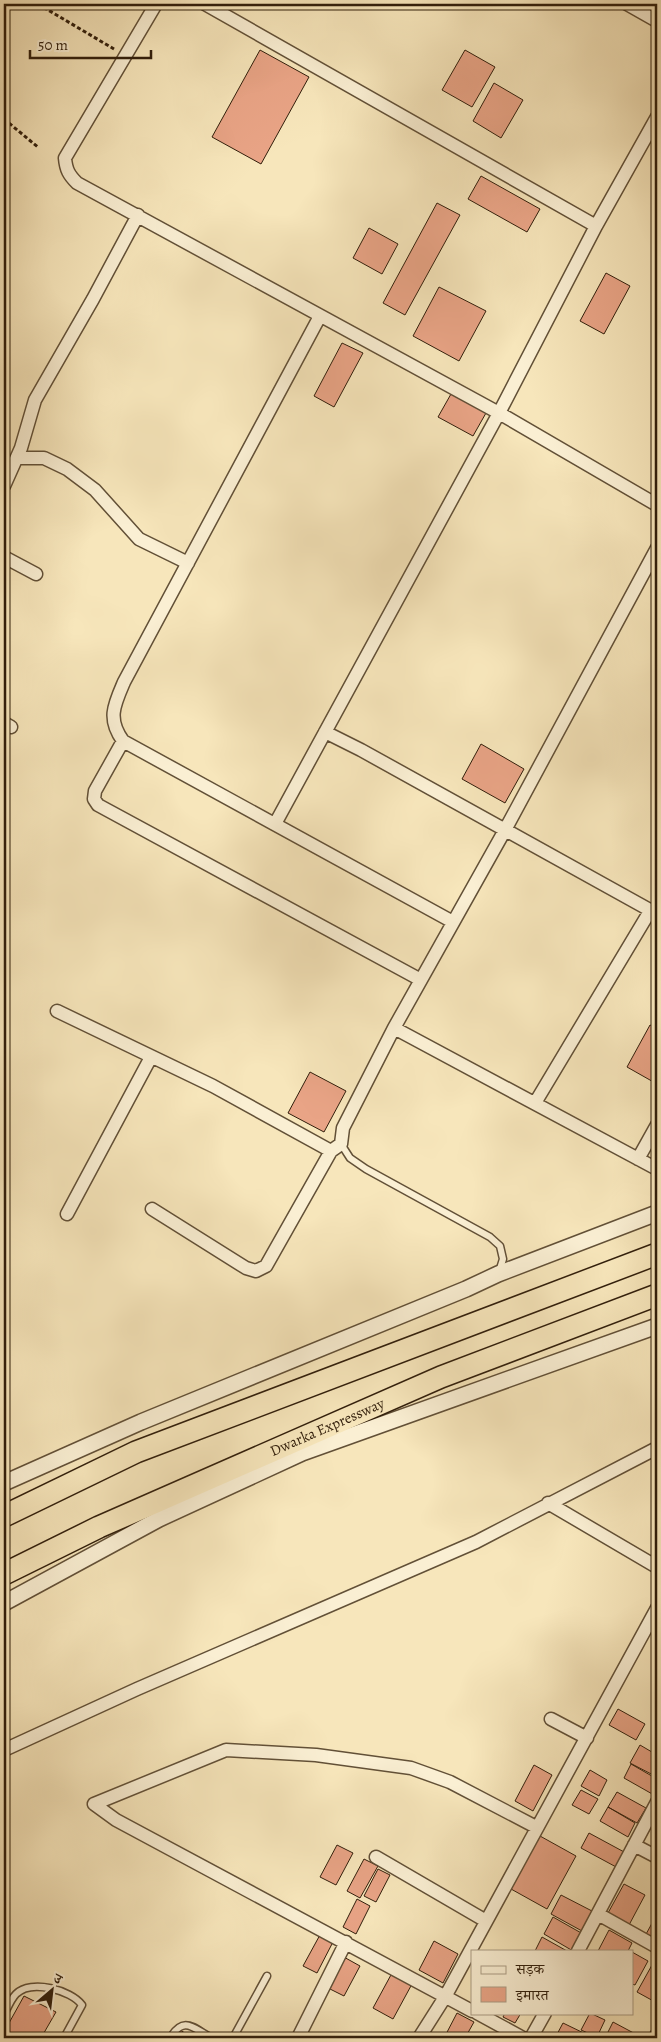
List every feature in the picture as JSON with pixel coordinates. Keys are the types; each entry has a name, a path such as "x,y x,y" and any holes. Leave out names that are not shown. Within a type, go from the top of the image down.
{"highway":[{"path":"4,1516 136,1452 657,1254"},
{"name":"Dwarka Expressway","path":"4,1574 99,1527 441,1377 657,1295"}],"street":[{"path":"156,4 65,158 66,168 77,183 499,413 657,505"},
{"path":"205,4 596,226"},
{"path":"627,4 657,20"},
{"path":"275,824 499,413 596,226 657,117"},
{"path":"4,486 7,473 17,458 35,400 93,299 138,215"},
{"path":"320,316 124,682 113,706 115,729 123,741 453,922"},
{"path":"17,458 44,458 67,468 95,490 139,539 188,563"},
{"path":"152,1209 232,1261 256,1271 266,1266 336,1147 343,1128 394,1028 505,830 657,548"},
{"path":"4,556 36,574"},
{"path":"324,732 362,750 654,913 535,1103"},
{"path":"123,741 95,791 94,799 98,805 421,980"},
{"path":"57,1011 336,1147"},
{"path":"394,1028 657,1169"},
{"path":"67,1214 151,1057"},
{"path":"638,1159 657,1125"},
{"path":"4,1483 141,1422 466,1289 498,1274 657,1213"},
{"path":"4,1603 159,1519 302,1453 657,1326"},
{"path":"4,1750 136,1689 476,1542 657,1448"},
{"path":"548,1504 657,1567"},
{"path":"419,2038 445,1997 657,1608"},
{"path":"550,1718 587,1738"},
{"path":"471,2010 116,1820 94,1804 226,1750 316,1755 411,1768 450,1782 536,1827"},
{"path":"579,1950 657,1802"},
{"path":"634,1845 657,1857"},
{"path":"376,1857 486,1921"},
{"path":"598,1914 657,1947"},
{"path":"298,2038 346,1942"},
{"path":"479,2014 523,2038"},
{"path":"531,2038 544,2014"},
{"path":"655,2038 657,2034"}],"lane":[{"path":"336,1147 366,1169 490,1237 500,1246 503,1259 498,1274"},
{"path":"233,2038 267,1976"},
{"path":"4,2015 15,1994 29,1988 40,1985 71,1996 82,2005 64,2038"},
{"path":"170,2038 180,2025 187,2024 212,2038"}],"path":[{"path":"38,4 126,55"},
{"path":"4,119 39,148"}],"building":[{"path":"260,50 309,77 261,164 212,137"},
{"path":"465,50 495,67 472,107 442,90"},
{"path":"494,83 523,100 501,138 473,121"},
{"path":"481,176 540,209 527,232 468,199"},
{"path":"437,203 460,215 405,315 383,303"},
{"path":"369,228 398,244 382,274 353,258"},
{"path":"606,273 630,286 604,334 580,321"},
{"path":"439,287 486,311 459,361 413,336"},
{"path":"342,343 363,353 334,407 314,396"},
{"path":"451,394 486,413 473,436 438,417"},
{"path":"481,744 524,769 505,803 462,779"},
{"path":"650,1025 657,1028 657,1084 627,1067"},
{"path":"310,1072 346,1091 324,1132 288,1113"},
{"path":"618,1709 645,1724 636,1740 609,1725"},
{"path":"640,1745 657,1755 657,1777 630,1763"},
{"path":"631,1764 657,1779 657,1790 654,1795 624,1778"},
{"path":"534,1765 552,1775 533,1811 515,1801"},
{"path":"590,1770 607,1780 599,1796 581,1786"},
{"path":"581,1790 598,1799 589,1814 572,1805"},
{"path":"617,1792 646,1808 637,1823 608,1807"},
{"path":"608,1807 635,1823 628,1837 600,1821"},
{"path":"589,1833 626,1853 618,1868 581,1848"},
{"path":"540,1836 576,1856 547,1909 511,1889"},
{"path":"337,1845 353,1853 336,1885 320,1877"},
{"path":"364,1859 378,1866 360,1898 347,1891"},
{"path":"378,1869 390,1875 376,1902 364,1896"},
{"path":"624,1884 645,1895 629,1925 608,1913"},
{"path":"561,1895 592,1911 582,1931 551,1914"},
{"path":"357,1899 370,1906 356,1934 343,1927"},
{"path":"657,1914 657,1942 645,1936"},
{"path":"553,1917 583,1934 574,1950 571,1950 544,1934"},
{"path":"609,1930 632,1943 628,1950 599,1950"},
{"path":"321,1933 334,1940 317,1973 303,1966"},
{"path":"542,1937 565,1950 536,1950"},
{"path":"434,1941 458,1954 443,1983 419,1970"},
{"path":"634,1953 648,1961 634,1985"},
{"path":"342,1956 360,1966 344,1996 326,1987"},
{"path":"652,1965 657,1968 657,2003 637,1992"},
{"path":"392,1973 412,1984 393,2019 373,2008"},
{"path":"24,1996 56,2012 41,2038 4,2038 4,2032"},
{"path":"457,2013 474,2022 465,2038 444,2038"},
{"path":"504,2014 520,2014 515,2023 503,2017"},
{"path":"589,2014 605,2020 597,2037 581,2030"},
{"path":"613,2022 643,2038 605,2038"},
{"path":"563,2023 594,2038 555,2038"},
{"path":"180,2030 193,2038 176,2038"}]}
